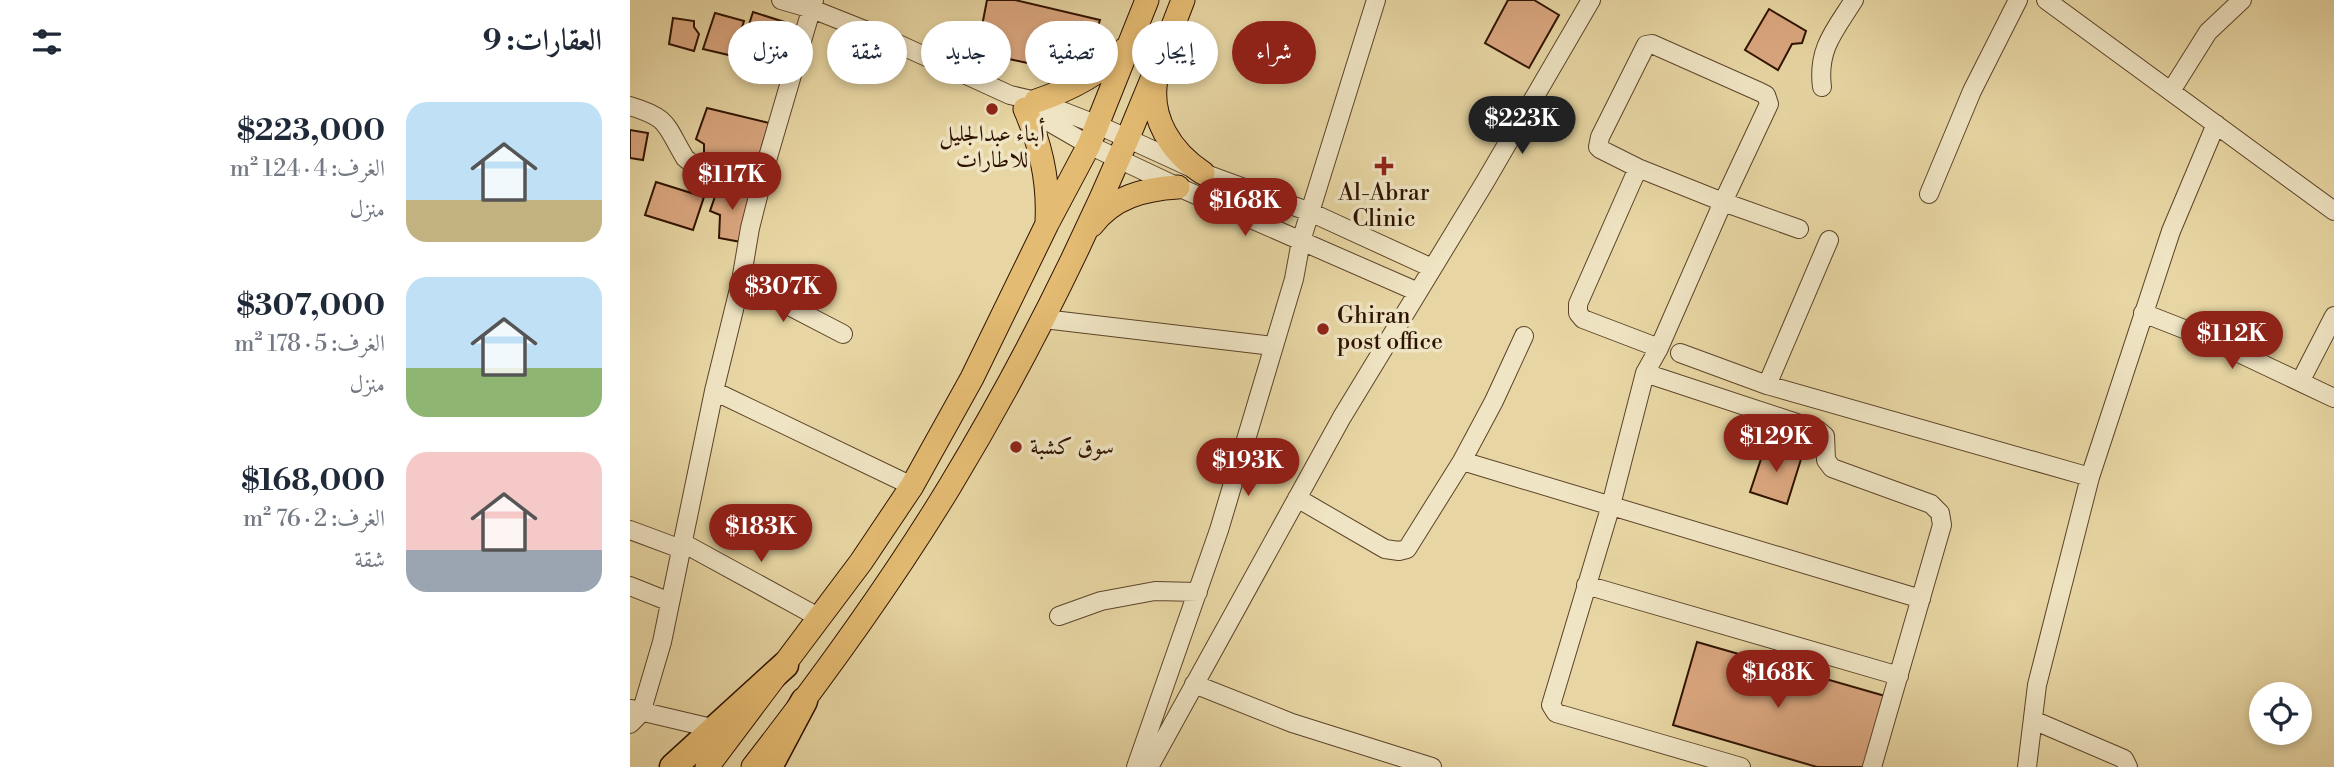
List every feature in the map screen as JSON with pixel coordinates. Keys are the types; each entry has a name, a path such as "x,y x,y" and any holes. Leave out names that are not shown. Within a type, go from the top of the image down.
{"highway":[{"path":"673,767 785,665"},
{"path":"769,767 804,701"}],"main road":[{"path":"707,767 862,562 912,486 972,378 1094,135 1147,0"},
{"path":"1175,21 1183,0"},
{"path":"1047,224 1044,165 1024,102 1080,83 1106,66 1130,44"},
{"path":"753,767 804,701 950,486 1044,319 1150,84"},
{"path":"1157,84 1155,102 1166,136 1176,151 1203,173"},
{"path":"1083,236 1097,218 1114,204 1145,191 1178,187"}],"street":[{"path":"781,0 813,5 1122,148 1203,173 1310,212 1432,268"},
{"path":"1136,767 1219,530 1294,279 1301,241 1376,0"},
{"path":"1822,87 1822,55 1828,40 1854,0"},
{"path":"1929,194 1972,91 2018,0"},
{"path":"2046,0 2334,211"},
{"path":"2171,92 2208,32 2242,0"},
{"path":"1149,767 1342,417 1485,182 1584,2"},
{"path":"716,729 634,715 662,642 714,391 761,185 813,5"},
{"path":"1741,767 1553,712 1551,701 1611,505 1645,373 1659,348 1723,202 1767,110 1769,100 1760,92 1649,44 1644,48 1598,142 1600,149 1723,202 1798,229"},
{"path":"630,106 650,112 664,121 690,162 761,185"},
{"path":"2027,767 2044,652 2090,477 2171,231 2216,124"},
{"path":"1122,148 1178,187 1418,292"},
{"path":"1639,168 1578,304 1578,313 1583,319 1659,348"},
{"path":"1767,385 1829,240"},
{"path":"741,281 843,334"},
{"path":"2143,313 2207,338 2334,398"},
{"path":"2300,382 2334,316"},
{"path":"1044,319 1273,346"},
{"path":"1297,498 1385,549 1399,551 1407,548 1462,461 1524,336"},
{"path":"1680,353 1767,385 2090,477"},
{"path":"1645,373 1818,430 1825,436 1826,460 1832,468 1931,504 1940,513 1942,525 1872,767"},
{"path":"714,391 912,486"},
{"path":"1462,461 1921,599"},
{"path":"630,530 682,546 820,618"},
{"path":"1587,585 1899,676"},
{"path":"630,586 670,601"},
{"path":"1059,616 1101,601 1155,591 1198,592"},
{"path":"1194,684 1292,723 1432,767"},
{"path":"2034,720 2124,759 2128,767"}],"building":[{"path":"987,0 1015,0 1100,20 1025,21 1025,62 1011,59 1011,21 983,21"},
{"path":"1508,0 1534,0 1559,15 1529,68 1485,43"},
{"path":"1769,9 1806,31 1802,43 1792,44 1778,70 1745,50"},
{"path":"753,12 781,21 750,21"},
{"path":"715,13 744,21 728,21 728,55 703,49"},
{"path":"673,18 694,21 694,27 699,34 694,51 669,44"},
{"path":"707,108 769,123 754,175 735,169 737,165 704,155 704,144 696,139"},
{"path":"630,130 648,133 643,160 630,158"},
{"path":"656,182 704,197 693,230 645,215"},
{"path":"719,185 752,192 741,242 719,238 720,215 710,211"},
{"path":"1766,444 1802,456 1787,504 1750,492"},
{"path":"1697,642 1885,696 1864,767 1817,767 1673,725"}],"place":[{"name":"أبناء عبدالجليل للاطارات","path":"992,109"},
{"name":"Al-Abrar Clinic","path":"1384,166"},
{"name":"Ghiran post office","path":"1323,329"},
{"name":"سوق كشبة","path":"1016,447"}]}
